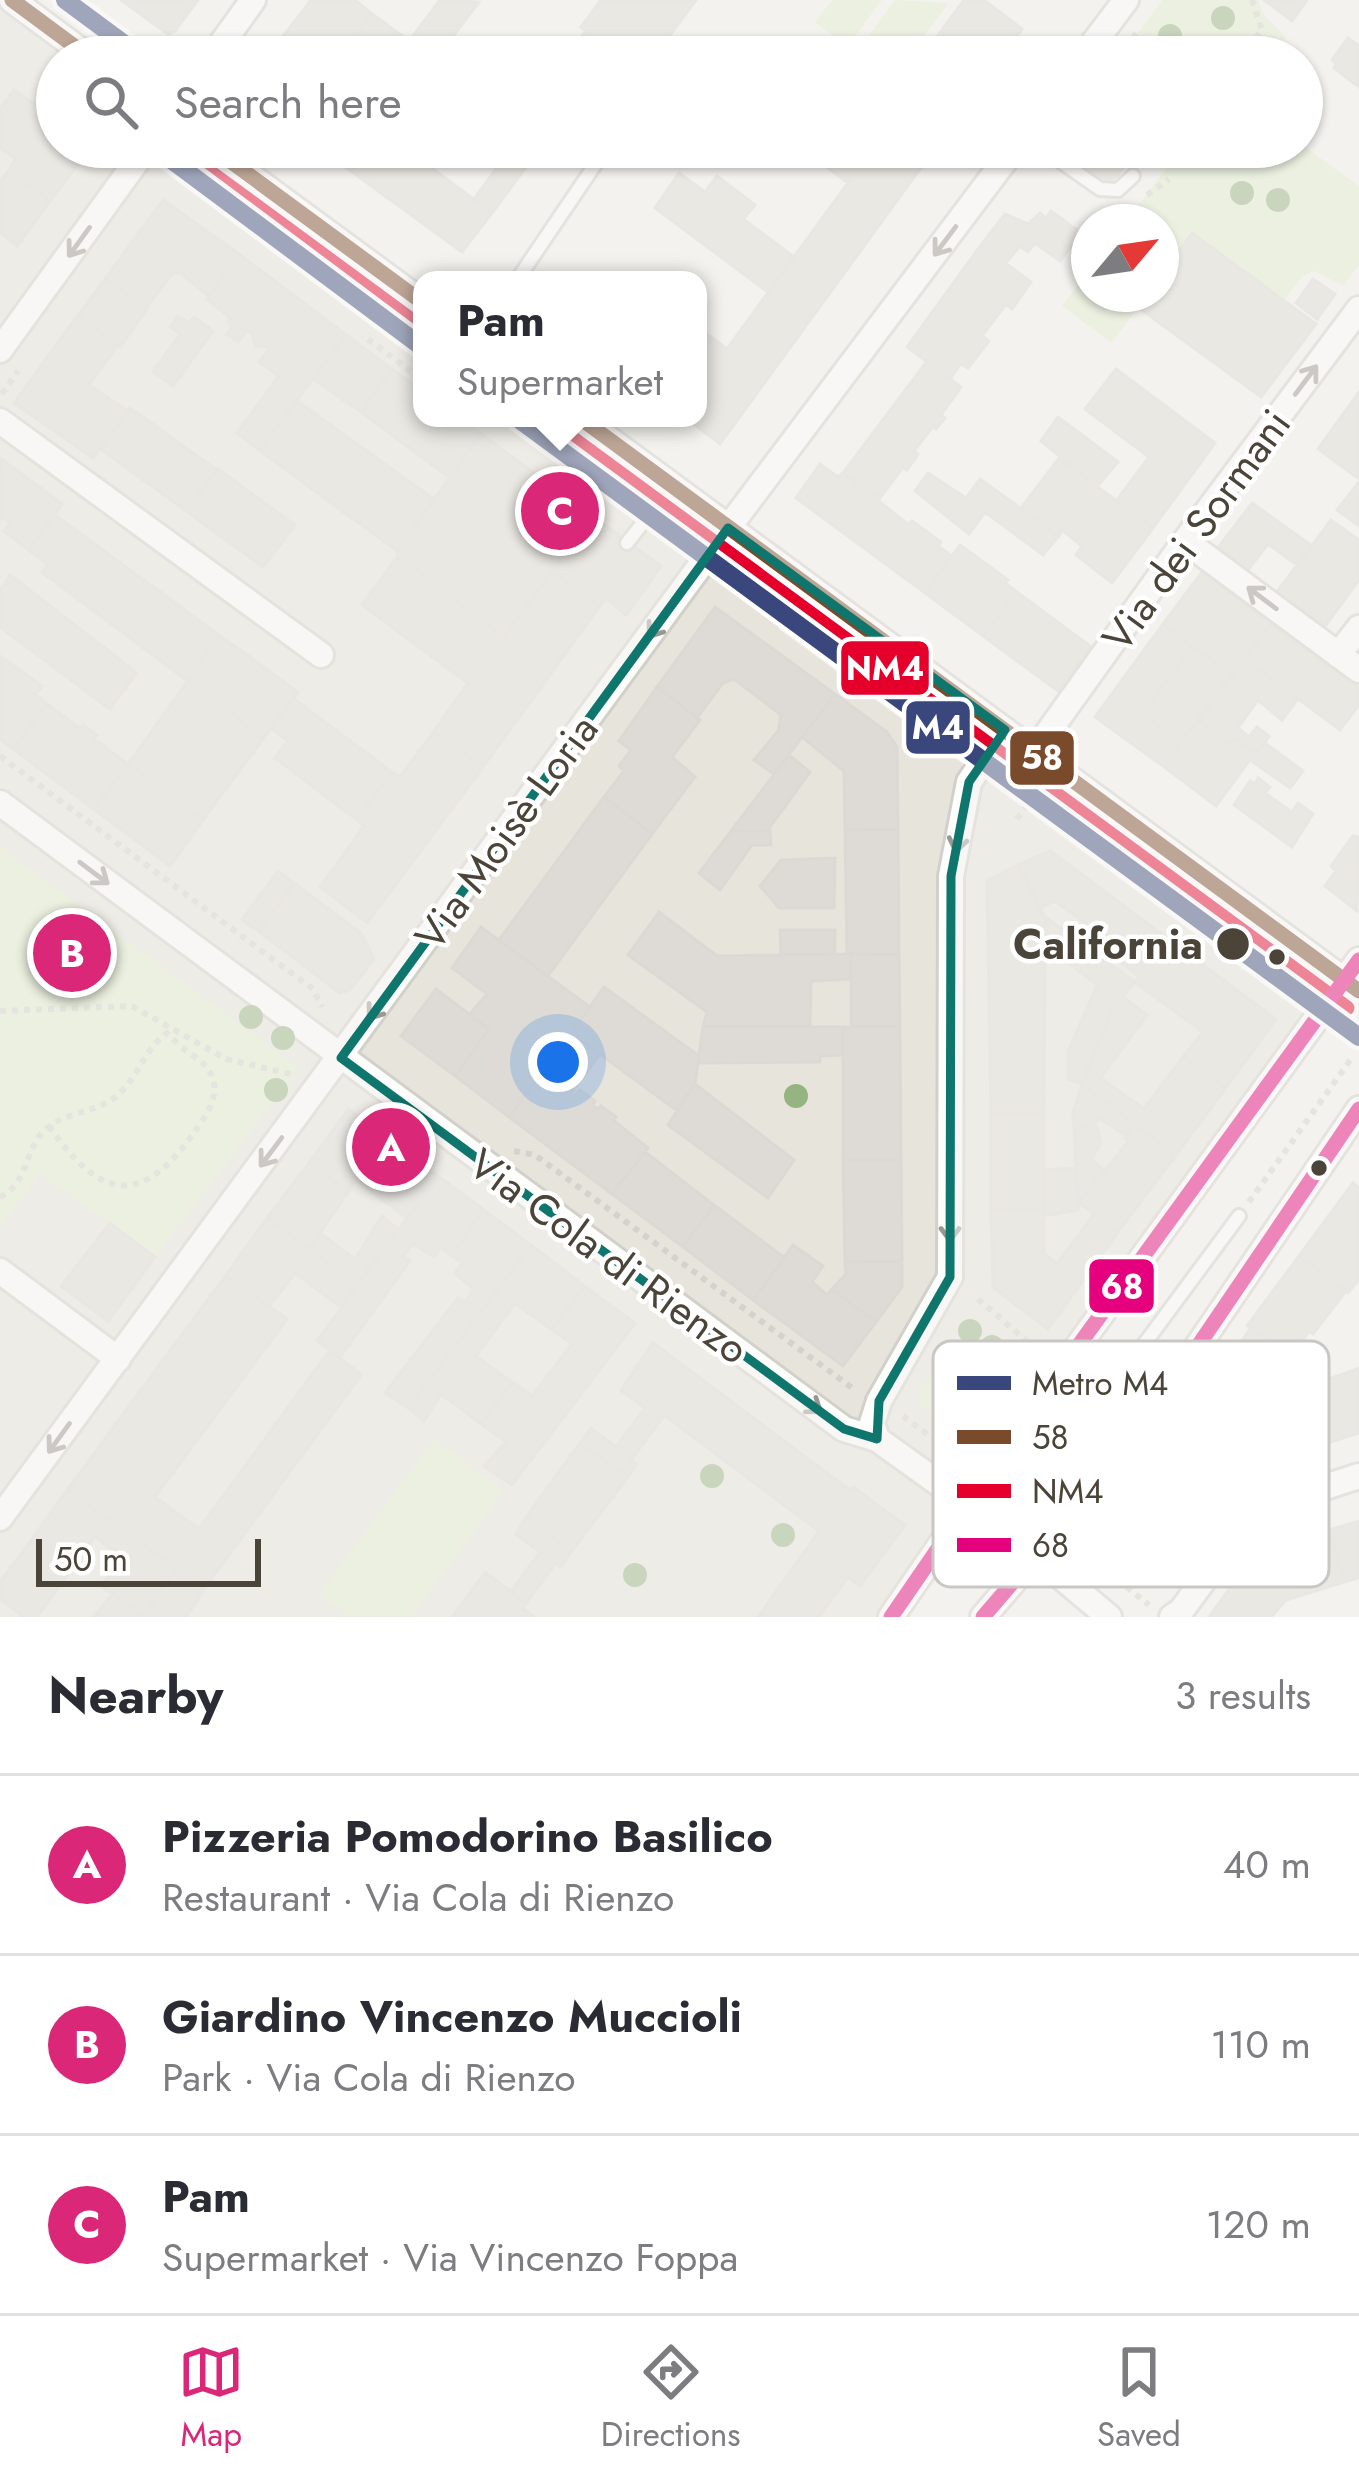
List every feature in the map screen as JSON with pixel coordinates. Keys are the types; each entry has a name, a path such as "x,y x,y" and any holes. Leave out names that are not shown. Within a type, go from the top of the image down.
{"street":[{"path":"12,0 61,36"},
{"path":"227,36 253,0"},
{"path":"1099,36 1119,9"},
{"path":"0,350 132,168"},
{"path":"240,168 413,295"},
{"name":"Via Moisè Loria","path":"0,1518 728,528 999,168"},
{"name":"Via dei Sormani","path":"1034,752 1359,309"},
{"path":"0,421 321,655"},
{"path":"592,427 1034,752 1354,976 1068,1341"},
{"path":"1185,541 1349,662 1359,628"},
{"path":"877,1438 872,1423 879,1401 950,1277 951,876 969,782 1005,730"},
{"name":"Via Cola di Rienzo","path":"0,803 844,1429 877,1438 933,1480"},
{"path":"1201,1341 1359,1109"},
{"path":"0,1271 118,1359"},
{"path":"1329,1486 1359,1476"},
{"path":"891,1617 933,1557"},
{"path":"983,1617 1009,1587"},
{"name":"Via Cola di Rienzo","path":"1074,1587 1108,1617"},
{"path":"1162,1612 1181,1611 1199,1587"}],"lane":[{"path":"523,271 594,168"},
{"path":"1070,168 1100,189 1118,190 1132,176"},
{"path":"627,543 672,487"},
{"path":"1147,1341 1239,1216"}],"path":[{"path":"1252,0 1262,30 1257,36"},
{"path":"1119,9 1143,36"},
{"path":"1135,204 1169,179"},
{"path":"368,339 413,373"},
{"path":"0,756 313,989 325,1013"},
{"path":"1017,819 1028,804"},
{"path":"0,1011 132,1006 226,1059 296,1072 293,1080"},
{"path":"0,1197 21,1182 35,1146 50,1126 110,1101 134,1077 148,1049 167,1033 206,1065 214,1081 206,1118 165,1169 141,1185 121,1185 86,1171 50,1126"},
{"path":"181,1047 190,1037"},
{"path":"1239,1216 1351,1058"},
{"path":"509,1150 535,1155 857,1392"},
{"path":"978,1299 1030,1341"},
{"path":"901,1415 933,1439"},
{"path":"1131,1587 1162,1612"}],"highlighted area":[{"path":"728,528 1005,730 969,782 951,876 950,1277 879,1401 877,1439 844,1429 341,1058"}],"shaded area":[{"path":"0,1 48,36 36,36 36,168 229,168 413,302 413,427 584,427 809,589 779,629 1312,1020 1087,1341 933,1341 933,1560 893,1617 0,1617"}],"green space":[{"path":"832,0 882,0 855,36 833,36 815,22"},
{"path":"895,0 949,3 924,36 869,36"},
{"path":"1162,0 1258,0 1264,15 1285,36 1136,36"},
{"path":"1323,160 1359,186 1359,265 1343,286 1314,271 1303,276 1284,300 1192,234 1179,252 1179,204 1139,204 1166,168 1323,168"},
{"path":"1071,294 1071,312 1135,312 1111,343 1062,306"},
{"path":"0,847 299,1068 155,1257 40,1173 0,1227"},
{"path":"933,1372 933,1413 921,1404 918,1391"},
{"path":"434,1439 504,1491 411,1617 349,1617 319,1595"}],"building":[{"path":"121,0 198,0 168,34"},
{"path":"311,0 355,0 371,13 356,36 284,35"},
{"path":"440,0 479,2 453,36 413,36"},
{"path":"601,0 696,0 669,36 582,36 586,31 581,27"},
{"path":"964,0 984,0 1022,29 1017,36 937,36"},
{"path":"1264,0 1307,0 1292,21"},
{"path":"371,13 402,36 357,36"},
{"path":"1348,38 1359,46 1359,87 1334,68 1332,60"},
{"path":"14,90 36,106 36,168 75,168 50,201 9,170 16,159 0,148 0,109"},
{"path":"355,168 432,168 492,213 462,252 352,172"},
{"path":"497,168 525,168 492,213 474,199"},
{"path":"828,168 859,168 848,183"},
{"path":"859,168 921,168 720,444 698,427 707,427 707,334 727,349"},
{"path":"1081,168 1123,168 1107,182"},
{"path":"9,170 50,201 17,246 0,232 0,182"},
{"path":"679,173 705,192 717,176 755,205 743,219 794,257 768,292 655,208"},
{"path":"163,200 239,254 209,296 179,272 171,275 146,308 105,279"},
{"path":"1051,211 1071,226 1071,246 1060,261 1035,243 1028,252 1020,246 1006,263 981,245 1005,214 1028,224 1040,213 1046,218"},
{"path":"1192,233 1316,324 1261,397 1144,312 1179,312 1179,251"},
{"path":"981,245 1031,282 1012,309 1006,304 982,336 989,341 968,368 961,363 950,379 907,347"},
{"path":"239,254 346,335 259,450 237,433 279,376 259,362 271,347 255,346 247,330 238,342 227,334 233,327 228,322 231,318 207,299"},
{"path":"105,279 147,309 120,347 78,315"},
{"path":"1313,279 1335,294 1317,319 1296,303"},
{"path":"78,315 118,345 89,385 128,411 93,458 14,403"},
{"path":"178,316 189,323 194,317 213,331 173,386 153,372 180,334 170,327"},
{"path":"346,335 392,369 361,412 313,379"},
{"path":"927,361 961,387 941,415 945,418 936,429 933,426 914,451 918,454 907,470 903,467 880,498 843,473"},
{"path":"392,369 413,384 413,427 471,427 481,434 450,478 361,412"},
{"path":"1116,369 1215,443 1153,528 1116,501 1149,457 1085,409"},
{"path":"1359,392 1359,479 1318,449"},
{"path":"297,401 434,499 397,551 259,450"},
{"path":"130,408 217,470 186,511 101,449"},
{"path":"1058,417 1118,462 1097,487 1041,441"},
{"path":"481,434 661,566 626,615 606,598 600,606 552,572 504,637 398,556 397,551"},
{"path":"0,458 62,504 29,550 4,531 10,523 0,520"},
{"path":"1059,458 1153,528 1112,583 1076,555 1082,546 1062,530 1059,536 1021,508"},
{"path":"820,464 838,477 843,473 909,525 912,521 941,542 938,546 952,556 925,593 796,498"},
{"path":"218,469 295,525 263,567 186,511"},
{"path":"928,473 966,498 980,479 1059,536 1043,555 985,512 969,534 915,491"},
{"path":"1359,482 1359,526 1337,510"},
{"path":"1252,503 1312,546 1297,565 1268,544 1244,575 1214,553"},
{"path":"55,515 219,635 188,681 42,572 48,565 29,550"},
{"path":"1331,520 1359,540 1359,580 1321,632 1273,597"},
{"path":"960,545 1017,592 983,636 925,593"},
{"path":"398,556 504,637 552,572 600,606 483,767 434,731 468,683 362,605"},
{"path":"1202,572 1271,624 1231,675 1163,624"},
{"path":"10,575 137,673 110,709 0,627 0,590"},
{"path":"1017,592 1090,646 1058,691 983,636"},
{"path":"715,607 835,694 774,774 754,760 778,731 781,715 734,679 723,683 697,718 657,687"},
{"path":"1163,624 1193,647 1142,714 1181,742 1163,766 1095,717"},
{"path":"1271,624 1359,688 1359,705 1340,730 1244,659"},
{"path":"219,635 298,692 264,738 188,681"},
{"path":"1193,647 1231,675 1181,742 1142,714"},
{"path":"0,656 42,686 35,694 47,704 13,749 0,739"},
{"path":"1244,659 1298,699 1282,720 1258,700 1238,728 1249,737 1257,727 1269,736 1257,754 1235,739 1230,744 1199,720"},
{"path":"188,681 264,738 203,820 128,764"},
{"path":"657,687 700,720 672,757 695,777 652,834 604,797 624,771 619,766 631,750 619,741"},
{"path":"835,694 887,732 897,747 898,829 845,830 844,771 802,737"},
{"path":"293,698 392,772 357,820 275,758 288,741 271,728"},
{"path":"47,704 97,735 93,738 128,764 94,809 13,749"},
{"path":"1199,720 1230,744 1235,739 1255,753 1216,806 1163,766"},
{"path":"434,731 483,767 367,923 320,887 364,826 357,820 392,772 400,777"},
{"path":"1265,743 1303,771 1290,788 1250,760"},
{"path":"789,755 810,772 767,831 731,831"},
{"path":"128,764 203,820 170,866 94,809"},
{"path":"1258,778 1270,787 1265,793 1292,812 1298,803 1313,814 1292,847 1234,805 1250,781 1255,784"},
{"path":"604,797 652,834 548,976 499,940"},
{"path":"898,829 899,955 847,954 845,830"},
{"path":"731,831 770,831 771,845 752,845 720,890 699,873"},
{"path":"1353,836 1359,837 1357,911 1325,886 1336,871 1331,866"},
{"path":"1050,851 1167,938 1139,976 1117,959 1123,951 1097,931 1092,939 1078,929 1084,922 1054,901 1040,908 1018,865"},
{"path":"835,858 834,908 779,908 760,886 781,860"},
{"path":"1018,865 1045,917 1044,1113 991,1113 987,881"},
{"path":"278,871 294,883 258,931 242,920"},
{"path":"294,883 361,933 374,959 350,990 340,993 258,931"},
{"path":"659,912 717,956 851,954 850,979 811,981 810,1026 703,1027 707,1012 628,955"},
{"path":"1045,917 1135,982 1113,1009 1082,1084 1068,1079 1068,1052 1097,985 1055,952 1045,950"},
{"path":"481,927 590,1007 509,1117 455,1076 489,1029 469,1015 487,994 452,968"},
{"path":"780,930 835,930 835,954 781,955"},
{"path":"1167,938 1276,1019 1226,1088 1183,1057 1203,1032 1135,982"},
{"path":"851,954 899,955 900,1027 851,1027"},
{"path":"604,987 699,1056 695,1084 676,1110 571,1033"},
{"path":"436,989 489,1029 455,1076 401,1036"},
{"path":"1123,997 1147,1015 1101,1077 1088,1069 1113,1009"},
{"path":"703,1027 843,1027 843,1055 820,1056 820,1062 698,1063"},
{"path":"843,1027 900,1027 901,1160 843,1160"},
{"path":"571,1033 600,1054 572,1092 544,1070"},
{"path":"1183,1057 1226,1088 1176,1155 1082,1084 1088,1069 1144,1109"},
{"path":"544,1070 575,1095 580,1090 595,1101 592,1105 616,1117 613,1120 648,1148 612,1194 509,1117"},
{"path":"695,1084 794,1160 768,1198 668,1125"},
{"path":"1082,1084 1134,1125 1126,1136 1099,1118 1092,1127 1074,1129 1073,1112"},
{"path":"348,1109 438,1176 407,1218 356,1180 348,1192 309,1163"},
{"path":"991,1113 1044,1113 1044,1210 991,1209"},
{"path":"1134,1125 1176,1155 1118,1232 1078,1202 1129,1141 1125,1138"},
{"path":"1097,1127 1101,1143 1091,1159 1106,1172 1078,1202 1074,1129"},
{"path":"645,1152 714,1205 683,1247 612,1194"},
{"path":"843,1160 901,1160 902,1261 845,1262"},
{"path":"309,1163 348,1192 309,1249 267,1218"},
{"path":"1076,1168 1078,1210 1044,1216 1045,1170"},
{"path":"438,1176 484,1210 451,1255 441,1247 434,1257 413,1244 403,1257 410,1261 340,1357 317,1341"},
{"path":"1353,1183 1359,1188 1359,1279 1348,1293 1299,1256"},
{"path":"714,1205 785,1258 753,1300 683,1247"},
{"path":"991,1209 1044,1210 1044,1253 1057,1264 1094,1214 1118,1232 1048,1329 993,1287"},
{"path":"484,1210 531,1245 408,1408 385,1393 458,1298 465,1302 474,1289 455,1273 463,1263 451,1255"},
{"path":"382,1216 398,1229 357,1284 309,1249 321,1234 355,1259"},
{"path":"267,1218 357,1284 340,1307 295,1273 269,1307 226,1275"},
{"path":"110,1223 155,1257 108,1321 61,1286"},
{"path":"531,1245 584,1286 552,1330 515,1303 476,1356 512,1382 481,1424 441,1394 424,1421 408,1408"},
{"path":"793,1245 823,1266 812,1282 827,1295 832,1289 876,1322 843,1366 753,1300"},
{"path":"1299,1256 1346,1291 1313,1334 1309,1331 1302,1341 1268,1341 1247,1326"},
{"path":"902,1261 902,1287 876,1322 832,1289 846,1274 845,1262"},
{"path":"226,1275 287,1319 155,1497 199,1529 330,1350 361,1375 204,1589 67,1490"},
{"path":"584,1286 635,1323 512,1485 484,1466 506,1442 481,1424 512,1382 532,1396 572,1344 552,1330"},
{"path":"1251,1328 1268,1341 1242,1341"},
{"path":"653,1343 850,1490 853,1487 905,1525 860,1586 848,1577 819,1617 758,1617 819,1531 664,1415 661,1420 621,1390"},
{"path":"1359,1368 1359,1433 1329,1442 1329,1379"},
{"path":"645,1408 661,1420 631,1460 637,1464 628,1477 580,1443 591,1428 616,1447"},
{"path":"580,1443 628,1477 571,1552 526,1517"},
{"path":"67,1490 177,1568 142,1615 101,1586 122,1558 95,1536 74,1564 35,1535"},
{"path":"526,1517 571,1552 561,1567 556,1563 526,1603 511,1591 540,1552 516,1534"},
{"path":"1359,1521 1359,1578 1344,1582 1329,1530"},
{"path":"1329,1530 1344,1582 1329,1587"},
{"path":"35,1535 75,1565 37,1617 24,1617 0,1599 0,1582"},
{"path":"177,1568 204,1589 193,1607 185,1617 144,1617"},
{"path":"485,1572 526,1603 522,1608 534,1617 452,1617"},
{"path":"1231,1587 1328,1587 1286,1600 1271,1617 1209,1617"},
{"path":"113,1594 142,1615 144,1617 93,1617"}],"metro line":[{"name":"M4","path":"65,0 114,36"},
{"name":"M4","path":"182,168 413,340"},
{"name":"M4","path":"529,427 1359,1037"}],"transit line":[{"name":"58","path":"12,0 61,36"},
{"name":"NM4","path":"204,168 410,319"},
{"name":"58","path":"240,168 413,295"},
{"name":"58","path":"592,427 1359,991"},
{"name":"NM4","path":"568,435 1347,1008"},
{"name":"68","path":"1082,1341 1359,960"},
{"name":"68","path":"1201,1341 1359,1109"},
{"name":"68","path":"891,1617 933,1556"},
{"name":"68","path":"983,1617 1009,1587"}],"place":[{"name":"Pam","path":"560,511"},
{"name":"California","path":"1233,944"},
{"name":"Giardino Vincenzo Muccioli","path":"72,953"},
{"name":"Pizzeria Pomodorino Basilico","path":"391,1147"}]}
